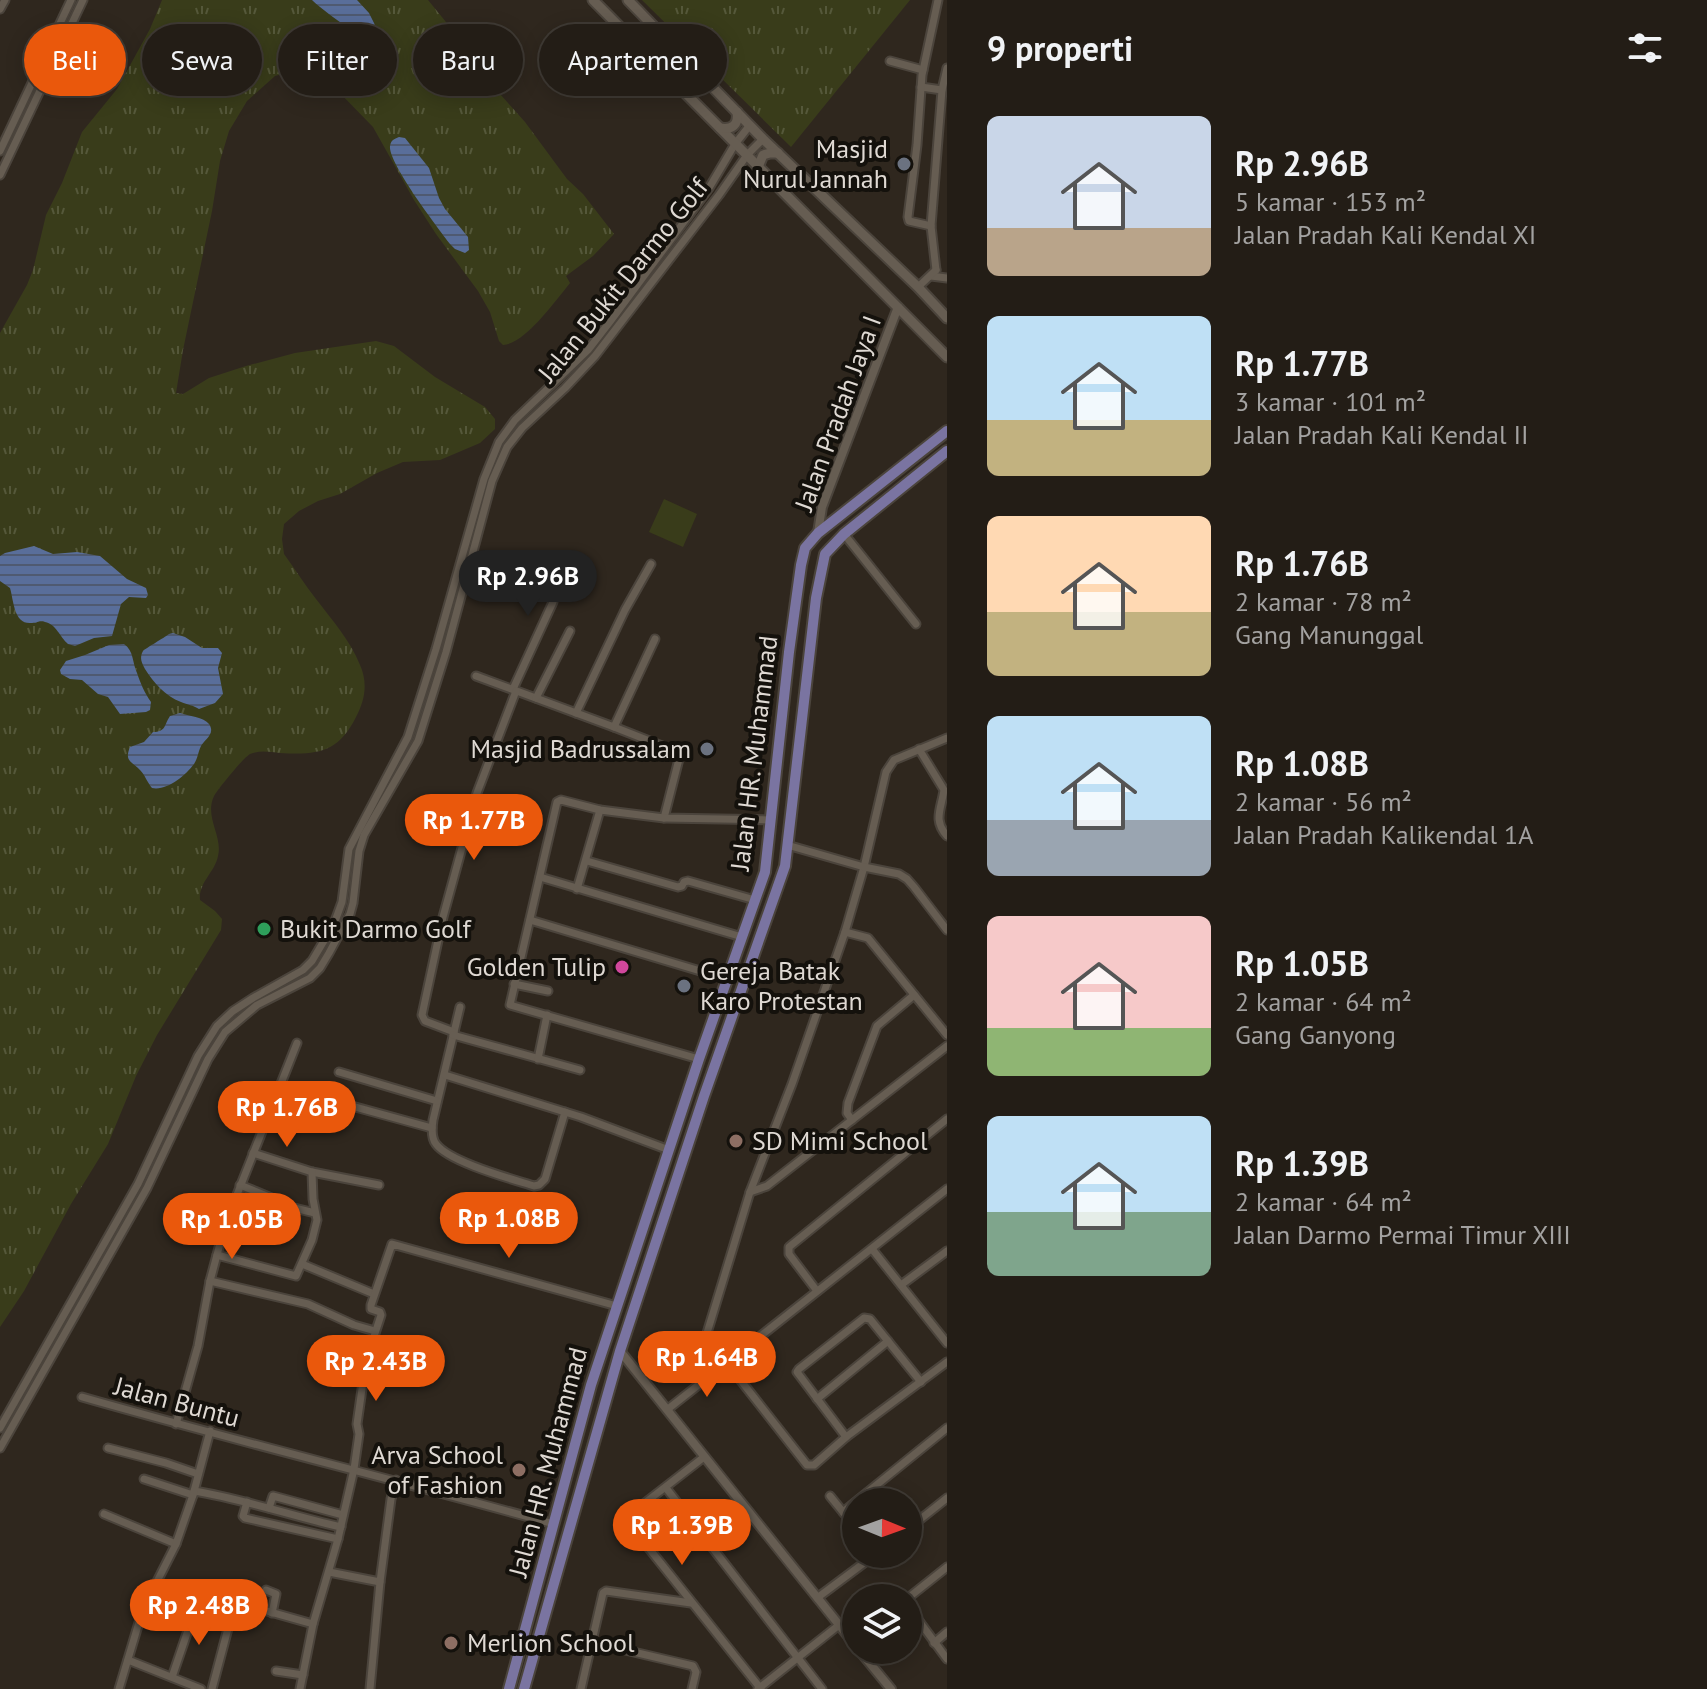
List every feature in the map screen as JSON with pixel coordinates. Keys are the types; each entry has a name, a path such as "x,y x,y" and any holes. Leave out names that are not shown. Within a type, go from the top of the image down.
{"main road":[{"path":"593,0 947,357"},
{"path":"628,0 763,139 947,318"},
{"path":"720,128 729,129 735,125 737,112"},
{"path":"758,167 763,155 779,153"},
{"name":"Jalan HR. Muhammad","path":"512,1688 587,1398 765,872 805,548 818,533 947,431"},
{"name":"Jalan HR. Muhammad","path":"524,1689 620,1351 704,1096 785,866 818,586 825,554 844,534 947,451"},
{"path":"775,783 783,781 794,786"},
{"path":"698,1064 702,1072 712,1073"},
{"path":"689,1092 699,1092 704,1096"},
{"path":"639,1238 655,1243"}],"street":[{"path":"0,9 5,0"},
{"path":"0,151 71,0"},
{"path":"0,175 83,0"},
{"path":"931,226 908,219 923,70 938,0"},
{"path":"890,61 923,70"},
{"path":"933,273 931,226 942,90 947,73"},
{"path":"921,87 942,90"},
{"name":"Jalan Bukit Darmo Golf","path":"0,1448 3,1426 138,1184 198,1056 217,1026 233,1011 303,970 312,961 334,924 342,902 349,849 408,737 484,479 499,442 515,420 588,350 694,209 750,125"},
{"name":"Jalan Bukit Darmo Golf","path":"3,1426 147,1188 208,1059 225,1032 257,1005 310,978 320,968 350,914 364,835 418,741 446,652 492,481 507,447 522,428 595,356 747,155 763,139"},
{"path":"717,174 729,181"},
{"path":"694,209 703,216"},
{"path":"918,287 933,273 947,270"},
{"path":"933,273 947,278"},
{"name":"Jalan Pradah Jaya I","path":"818,533 822,507 898,307"},
{"path":"844,534 916,624"},
{"path":"576,713 625,610 651,564"},
{"path":"553,602 515,690 477,793 443,917 422,1015 425,1021 454,1034 580,1070"},
{"path":"536,698 570,631"},
{"path":"614,727 655,639"},
{"path":"476,676 675,751 679,755 664,818"},
{"path":"947,738 894,760 886,772 845,932 750,1192 707,1333 709,1340 810,1466 947,1362"},
{"path":"919,749 944,790 938,825 947,836"},
{"path":"698,1064 547,1015 511,1007 509,1002 557,802 561,800 600,810 664,818 771,820"},
{"path":"577,889 600,810"},
{"path":"787,845 899,874 907,879 947,930"},
{"path":"587,861 678,887 688,881 755,900"},
{"path":"540,877 742,937"},
{"path":"530,920 727,979"},
{"path":"845,932 868,938 947,1035"},
{"path":"514,984 548,991"},
{"path":"852,1120 847,1113 848,1103 874,1031 887,1015 914,995"},
{"path":"460,1007 432,1128 435,1144 490,1172 539,1185 545,1179 565,1112"},
{"path":"538,1059 547,1015"},
{"path":"176,1424 198,1346 217,1255 240,1185 297,1043"},
{"path":"750,1192 767,1186 947,1046"},
{"path":"339,1072 437,1101"},
{"path":"445,1075 565,1112 669,1150"},
{"path":"276,1095 322,1109 324,1102 341,1103 432,1128"},
{"path":"817,1291 789,1254 789,1247 947,1119"},
{"path":"253,1153 312,1172 379,1185"},
{"path":"217,1255 297,1275 317,1220 312,1172"},
{"path":"240,1185 282,1205 315,1213"},
{"path":"668,1409 947,1189"},
{"path":"300,1689 313,1624 338,1539 354,1469 366,1361 381,1315 371,1307 391,1246 393,1244 617,1306"},
{"path":"872,1249 947,1343"},
{"path":"901,1285 946,1254"},
{"path":"302,1264 374,1294"},
{"path":"210,1281 308,1304 375,1331"},
{"path":"846,1437 798,1375 799,1369 864,1318 870,1319 921,1382"},
{"path":"817,1399 888,1341"},
{"path":"620,1351 842,1629"},
{"name":"Jalan Buntu","path":"82,1397 554,1524"},
{"path":"873,1488 947,1428"},
{"path":"119,1689 138,1621 176,1544 210,1431"},
{"path":"108,1448 198,1474"},
{"path":"704,1457 628,1516 628,1522 691,1603 760,1688 839,1625"},
{"path":"144,1479 341,1527"},
{"path":"370,1689 380,1582 396,1480"},
{"path":"666,1488 822,1689"},
{"path":"263,1493 343,1515"},
{"path":"269,1508 273,1496"},
{"path":"830,1496 842,1511"},
{"path":"922,1518 947,1498"},
{"path":"247,1502 245,1518 338,1539"},
{"path":"104,1514 176,1544"},
{"path":"922,1587 947,1567"},
{"path":"817,1598 857,1568"},
{"path":"329,1572 380,1582"},
{"path":"266,1590 276,1594 272,1613"},
{"path":"581,1689 602,1595 606,1591 691,1603"},
{"path":"212,1689 237,1602 313,1624"},
{"path":"172,1677 196,1607"},
{"path":"143,1609 155,1615"},
{"path":"922,1626 947,1659"},
{"path":"934,1643 947,1632"},
{"path":"591,1642 693,1666 696,1672 692,1689"},
{"path":"128,1660 201,1689"},
{"path":"870,1664 891,1689"},
{"path":"276,1671 303,1675"}],"green space":[{"name":"Bukit Darmo Golf","path":"162,0 428,0 448,24 413,24 413,96 502,96 614,234 593,256 566,276 570,283 530,329 512,343 503,345 478,291 414,200 373,127 343,96 397,96 397,24 278,24 278,75 262,88 262,24 152,24"},
{"path":"642,0 910,0 791,147 727,84 727,24 666,24"},
{"name":"Bukit Darmo Golf","path":"142,44 142,96 253,96 229,131 220,161 176,393 183,394 209,378 295,353 376,341 394,346 435,377 485,407 495,419 495,429 480,443 440,460 403,462 377,473 340,494 299,511 284,524 284,554 346,639 360,665 365,685 362,704 349,729 334,745 316,752 250,754 214,796 211,811 219,849 200,900 222,919 221,930 157,1035 108,1144 0,1327 0,333 27,285 46,215 82,132 111,96 126,96 126,73"},
{"path":"664,499 697,514 683,547 649,532"}],"water":[{"path":"312,0 357,0 374,24 344,24"},
{"path":"399,137 405,138 429,168 445,209 468,237 469,250 465,253 450,244 397,166 390,146"},
{"path":"34,546 53,554 77,552 100,556 127,579 146,588 148,595 146,598 129,597 121,604 112,636 94,638 75,646 68,644 49,623 26,623 22,620 16,612 10,588 0,581 0,556"},
{"path":"173,633 202,648 218,648 222,653 218,668 223,694 215,703 199,709 175,699 160,688 145,669 141,658 143,651"},
{"path":"124,644 131,653 151,702 150,710 146,712 120,714 108,697 98,694 82,680 61,674 66,661 109,645"},
{"path":"180,713 207,722 211,728 210,734 186,773 170,785 152,788 128,758 128,752 130,747 163,729 170,716"}],"place":[{"name":"Masjid Nurul Jannah","path":"904,164"},
{"name":"Masjid Badrussalam","path":"707,749"},
{"name":"Bukit Darmo Golf","path":"264,929"},
{"name":"Golden Tulip","path":"622,967"},
{"name":"Gereja Batak Karo Protestan","path":"684,986"},
{"name":"SD Mimi School","path":"736,1141"},
{"name":"Arva School of Fashion","path":"519,1470"},
{"name":"Merlion School","path":"451,1643"}]}
